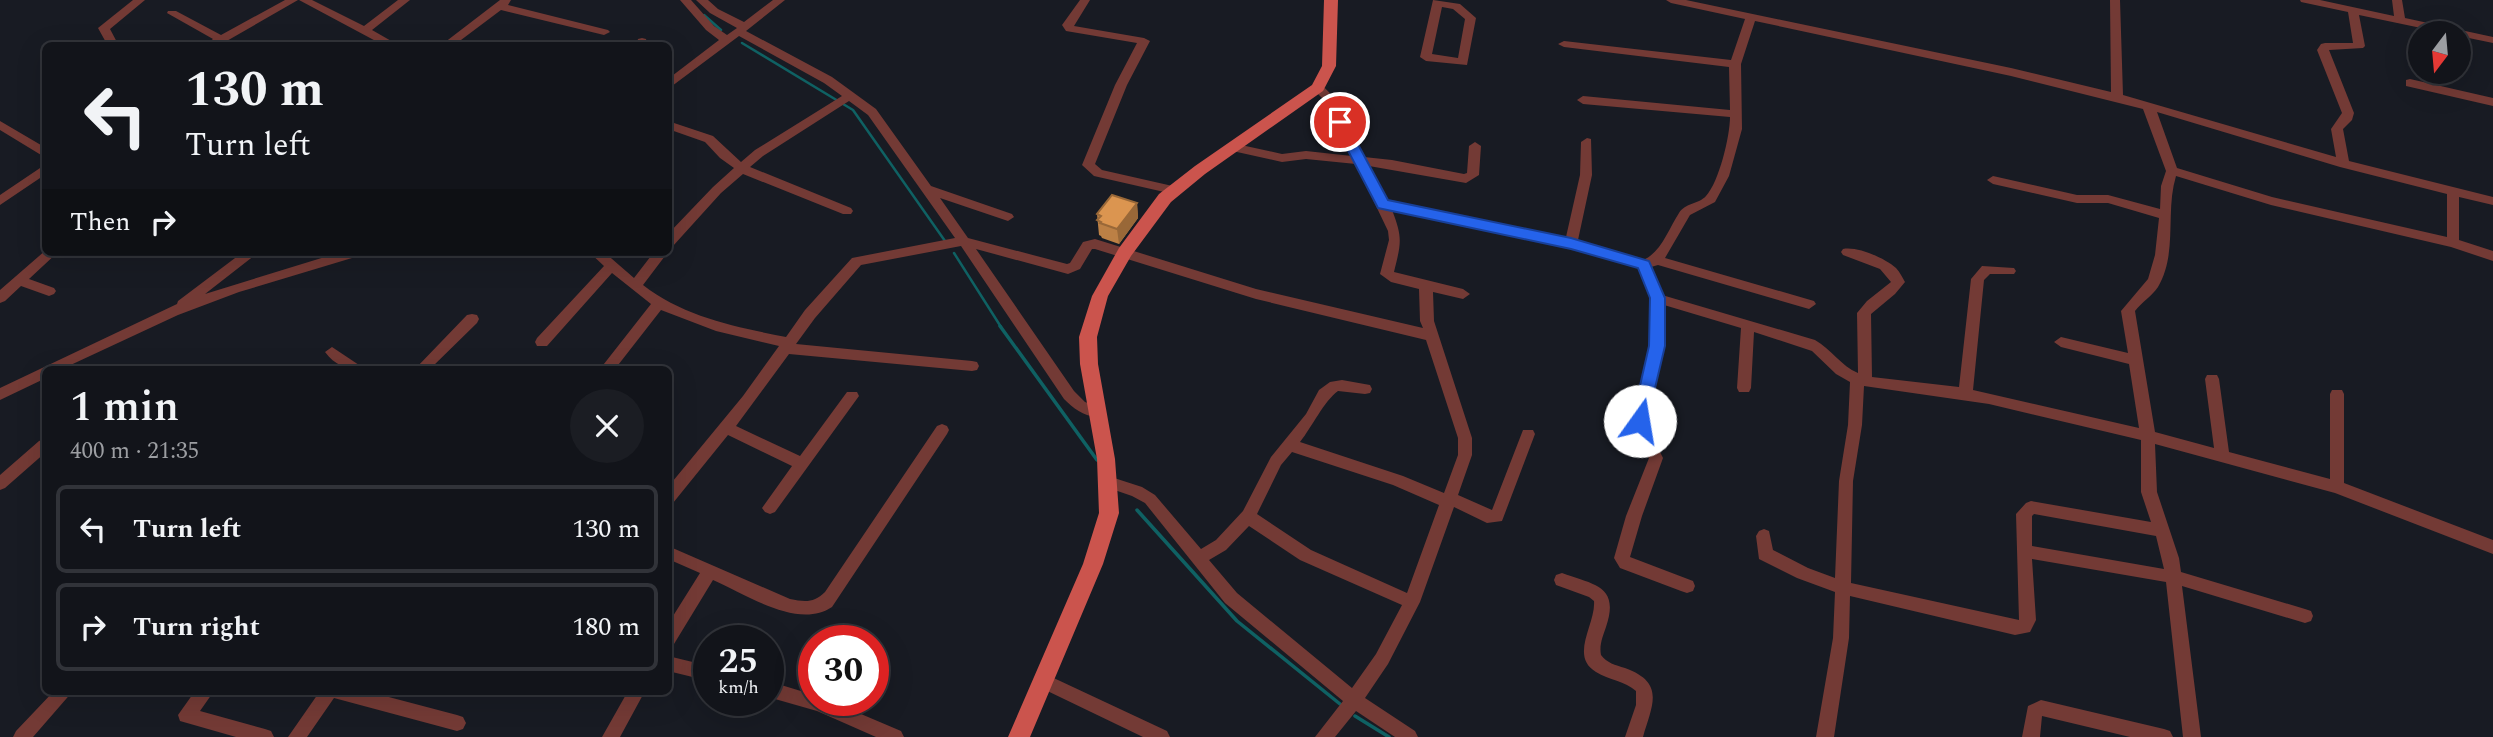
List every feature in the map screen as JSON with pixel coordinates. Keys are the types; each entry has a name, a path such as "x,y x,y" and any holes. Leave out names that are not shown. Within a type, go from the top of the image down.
{"main road":[{"path":"1019,737 1103,536 1108,513 1108,482 1089,364 1090,325 1100,296 1125,252 1153,212 1173,190 1318,88 1329,66 1331,0"}],"street":[{"path":"112,42 104,28 141,0"},
{"path":"215,42 293,0"},
{"path":"304,0 388,42"},
{"path":"365,30 405,0"},
{"path":"685,0 726,40"},
{"path":"701,0 741,29 828,80 845,99 872,112 1069,395 1080,406 1096,412"},
{"path":"672,82 780,0"},
{"path":"1085,0 1068,25 1070,29 1144,41 1121,85 1088,166 1098,173 1173,190"},
{"path":"2115,0 2113,74 2117,97"},
{"path":"2305,0 2493,40"},
{"path":"2397,0 2400,20"},
{"path":"1438,1 1456,6 1471,18 1463,62 1426,57 1438,1"},
{"path":"1680,1 1750,19 2011,72 2117,97 2344,164 2453,194 2493,201"},
{"path":"450,42 503,3 604,32"},
{"path":"2344,164 2337,129 2348,117 2348,113 2323,50 2325,46 2331,45 2359,46 2353,10"},
{"path":"172,13 220,39"},
{"path":"1687,586 1626,563 1622,558 1634,516 1656,458 1654,453 1637,439 1636,433 1657,348 1657,298 1650,262 1686,212 1711,199 1723,176 1737,114 1735,64 1750,19"},
{"path":"1564,44 1735,64"},
{"path":"2414,84 2493,102"},
{"path":"1318,88 1333,102 1340,122 1383,204 1395,240 1387,274 1396,279 1463,294"},
{"path":"672,239 717,190 759,153 845,99"},
{"path":"1583,100 1737,114"},
{"path":"2148,105 2172,171 2167,182 2165,215 2153,285 2130,304 2127,311 2148,436 2149,492 2174,577 2192,737"},
{"path":"0,125 42,151"},
{"path":"672,126 709,139 743,169 847,211"},
{"path":"1571,243 1586,175 1587,142"},
{"path":"1232,148 1282,158 1306,155 1470,178 1475,146"},
{"path":"2172,171 2271,201 2452,243 2493,256"},
{"path":"0,201 42,172"},
{"path":"1993,180 2077,199 2108,198 2165,215"},
{"path":"927,189 1008,217"},
{"path":"2452,243 2453,194"},
{"path":"948,218 975,204"},
{"path":"1383,204 1571,243 1809,304"},
{"path":"672,494 727,428 810,314 858,261 964,241 1063,269 1076,266 1090,244 1125,252 1256,294 1433,336"},
{"path":"1825,737 1841,638 1845,588 1846,495 1861,379 1864,313 1870,304 1894,290 1898,282 1888,267 1848,252"},
{"path":"0,298 47,256"},
{"path":"173,311 247,256"},
{"path":"56,366 173,311 234,289 344,256"},
{"path":"601,256 659,303 727,328 787,345 972,366"},
{"path":"636,285 658,256"},
{"path":"542,342 612,265"},
{"path":"1965,394 1978,279 1987,269 2009,271"},
{"path":"20,281 49,291"},
{"path":"1324,737 1382,659 1412,602 1465,455 1465,438 1427,321 1426,286"},
{"path":"1657,298 1822,349 1829,354 1835,367 1861,379 1965,394 2148,436 2337,487 2493,547"},
{"path":"609,366 659,303"},
{"path":"425,366 472,318"},
{"path":"1744,388 1748,324"},
{"path":"2061,342 2135,360"},
{"path":"332,352 350,366"},
{"path":"0,394 42,373"},
{"path":"2212,379 2222,456"},
{"path":"1198,559 1221,545 1248,516 1276,461 1329,389 1342,385 1365,389"},
{"path":"2337,394 2337,487"},
{"path":"770,509 852,396"},
{"path":"727,428 802,464"},
{"path":"672,554 788,606 806,610 821,607 831,597 942,430"},
{"path":"1289,445 1398,480 1487,517 1497,516 1528,434"},
{"path":"0,484 42,447"},
{"path":"1108,482 1137,491 1150,499 1231,598 1354,700 1409,737"},
{"path":"1764,536 1765,554 1778,562 1845,588 1910,606 1929,607 2020,628 2024,627 2028,620 2024,514 2031,507 2161,530"},
{"path":"1248,516 1322,562 1412,602"},
{"path":"2024,551 2174,577 2305,616"},
{"path":"672,632 709,572"},
{"path":"1562,580 1595,592 1602,598 1604,607 1592,650 1593,659 1644,689 1645,698 1634,737"},
{"path":"672,664 693,670"},
{"path":"1043,681 1161,737"},
{"path":"784,694 819,704 895,737"},
{"path":"22,737 61,695"},
{"path":"203,695 186,715 265,737"},
{"path":"297,737 330,695"},
{"path":"348,695 457,723"},
{"path":"611,737 636,695"},
{"path":"2031,737 2034,712 2041,708 2164,737"}],"building":[{"path":"1112,195 1137,203 1117,229 1097,220 1101,216 1097,214"}],"waterway":[{"path":"704,15 721,30"},
{"path":"742,43 853,110 945,241"},
{"path":"954,253 1001,327"},
{"path":"1000,326 1097,460"},
{"path":"1137,510 1237,621 1340,704"},
{"path":"1355,716 1389,737"}],"route":[{"path":"1340,122 1383,204 1571,243 1644,265 1657,298 1657,346 1640,421"}]}
